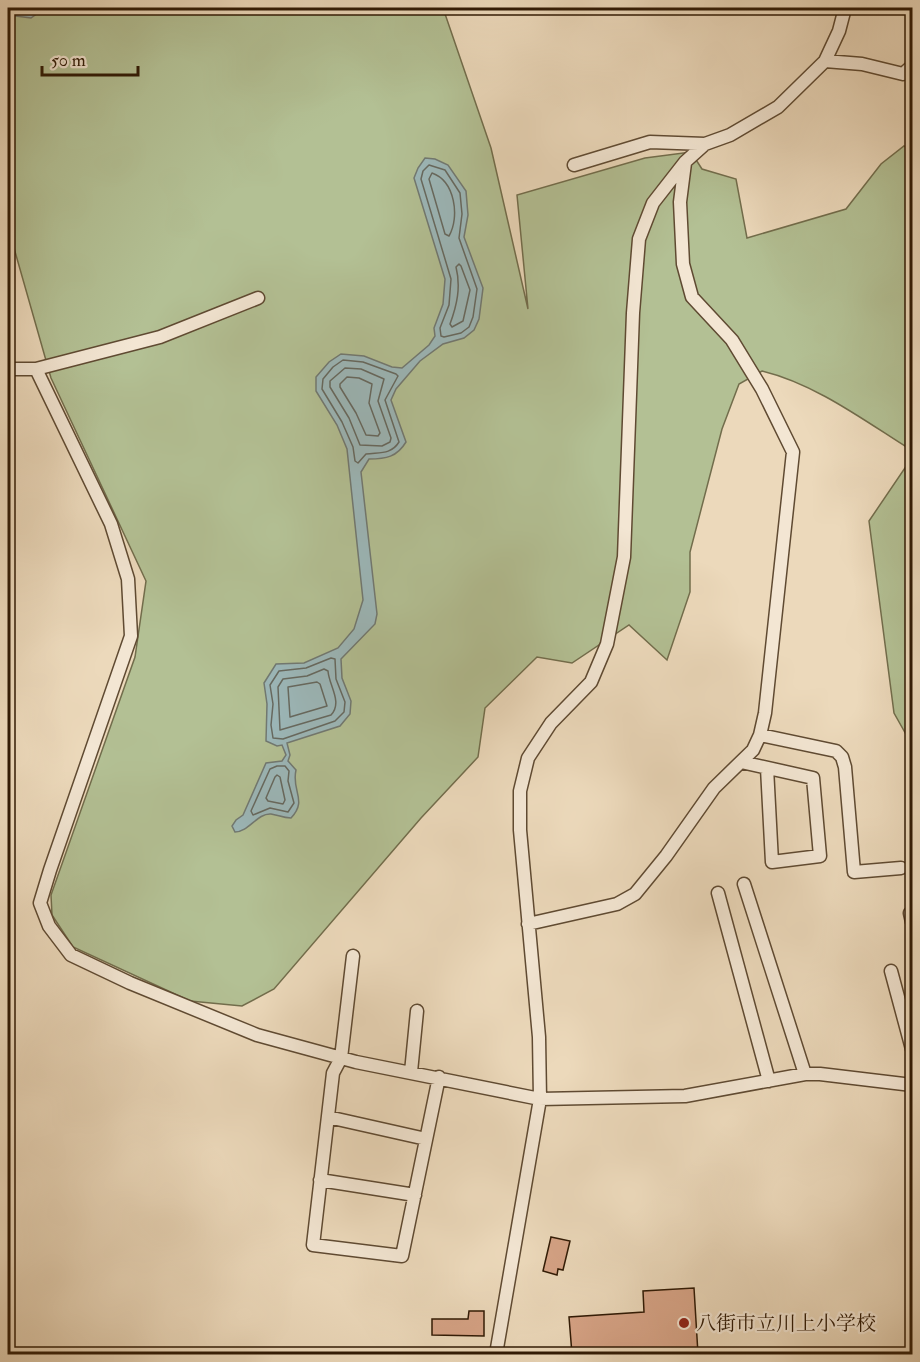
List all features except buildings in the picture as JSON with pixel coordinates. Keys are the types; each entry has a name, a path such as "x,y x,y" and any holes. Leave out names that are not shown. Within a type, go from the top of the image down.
{"street":[{"path":"574,165 650,142 705,144 730,135 778,106 825,60 839,31 845,8"},
{"path":"825,60 862,64 903,74 912,66"},
{"path":"496,1354 540,1099 539,1036 520,830 520,791 528,758 550,723 591,682 607,644 624,557 633,313 639,239 652,203 685,162 705,144"},
{"path":"528,924 617,904 635,894 666,856 714,788 753,750 760,735 765,713 793,452 762,389 732,340 692,297 683,264 680,202 685,162"},
{"path":"8,369 36,369 160,338 258,298"},
{"path":"36,369 111,525 128,579 131,636 40,903 49,926 71,955 130,983 257,1035 341,1058 540,1099 685,1096 806,1074 912,1085"},
{"path":"760,735 829,748 842,757 845,767 854,872 901,868"},
{"path":"741,762 813,778 820,856 772,862 767,768"},
{"path":"744,884 806,1074"},
{"path":"718,893 769,1081"},
{"path":"353,956 341,1058 333,1073 313,1245 402,1256 439,1077"},
{"path":"891,971 912,1049"},
{"path":"411,1072 417,1011"},
{"path":"328,1117 426,1139"},
{"path":"320,1180 415,1195"}],"green space":[{"path":"8,8 443,8 491,148 528,309 517,195 645,158 691,152 702,169 736,179 747,238 846,209 881,164 904,146 912,150 912,745 894,713 869,521 907,465 908,448 819,393 801,384 762,371 739,384 722,429 690,552 690,592 667,660 629,625 572,663 537,657 485,708 478,757 421,818 274,989 242,1006 190,1001 73,947 52,915 51,895 135,657 146,581 51,378 8,227"}],"water":[{"path":"8,8 45,8 31,18 8,15"},
{"path":"425,158 435,159 448,165 466,191 468,215 464,237 483,288 479,319 474,330 464,338 443,344 420,361 396,389 391,400 406,442 399,451 391,456 369,459 361,472 377,614 375,624 341,659 342,678 351,701 350,714 340,726 287,743 290,755 288,761 296,770 299,800 296,812 291,818 266,814 245,829 235,832 232,826 243,815 266,763 282,761 286,755 282,745 277,746 266,741 267,704 264,683 276,664 304,663 338,648 354,629 363,600 347,449 337,425 316,391 316,377 329,362 341,354 364,356 392,367 402,368 429,345 435,336 434,328 443,304 445,279 414,178"}],"place":[{"name":"八街市立川上小学校","path":"684,1323"}]}
